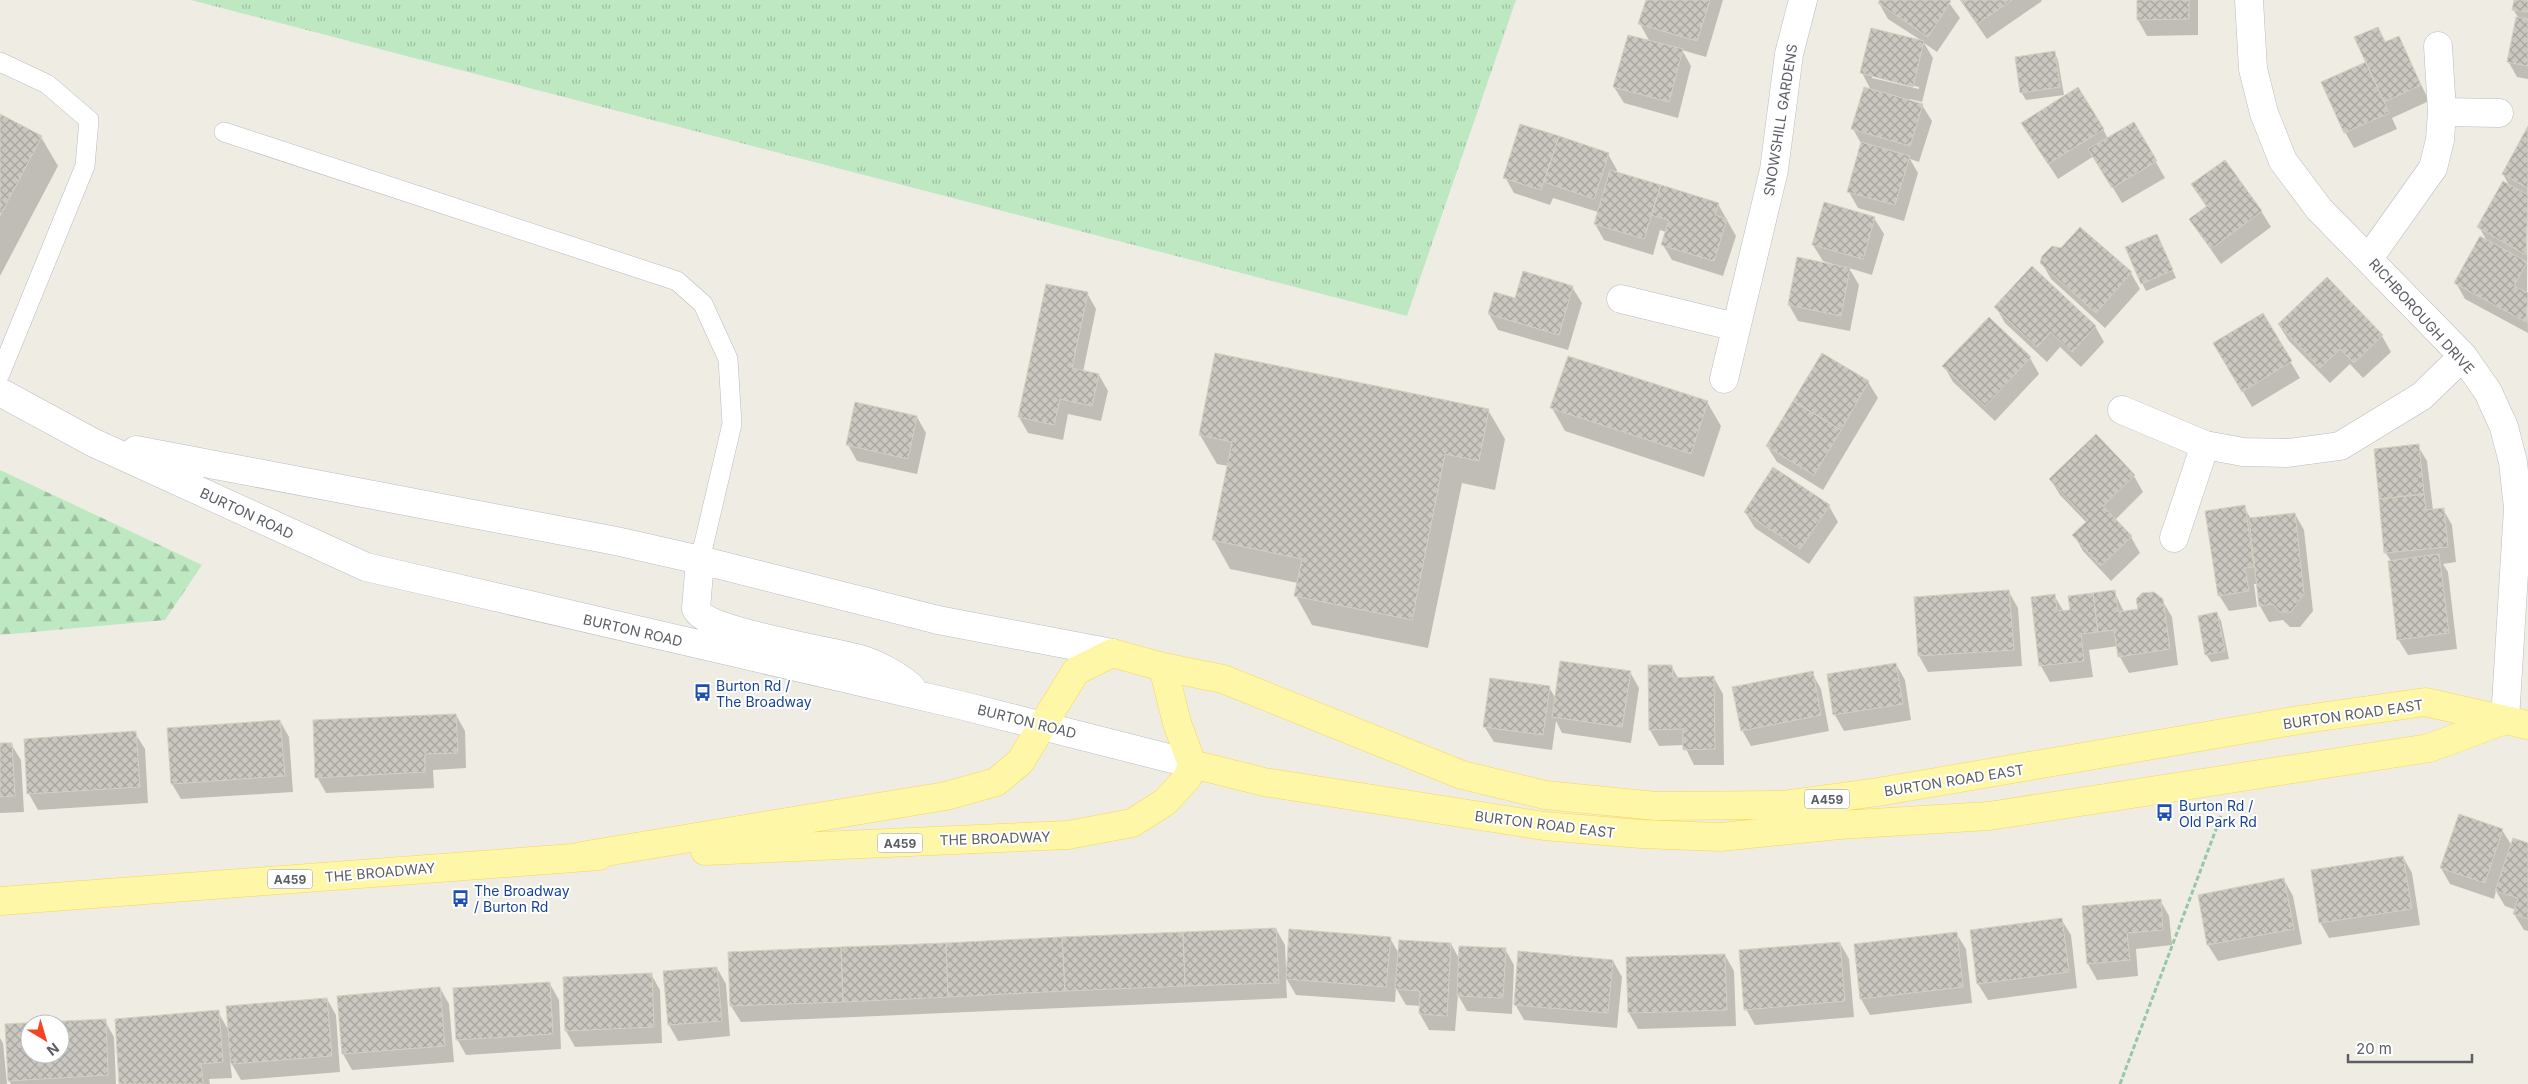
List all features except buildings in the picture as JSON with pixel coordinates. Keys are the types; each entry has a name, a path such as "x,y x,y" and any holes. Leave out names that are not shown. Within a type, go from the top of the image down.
{"main road":[{"name":"SNOWSHILL GARDENS","path":"1724,379 1774,170 1789,54 1803,0"},
{"name":"RICHBOROUGH DRIVE","path":"2249,0 2253,69 2264,113 2283,161 2319,209 2370,258 2463,356 2488,392 2504,427 2513,462 2518,508 2516,723"},
{"path":"2370,258 2433,168 2440,140 2442,112 2438,46"},
{"path":"2442,112 2499,113"},
{"path":"1621,299 1736,327"},
{"path":"2122,410 2205,444 2243,452 2288,453 2340,446 2422,396 2463,356"},
{"name":"BURTON ROAD","path":"0,392 92,442 366,567 1043,724 1192,764"},
{"name":"BURTON ROAD","path":"92,442 606,540 700,560 938,620 1112,653"},
{"path":"2174,538 2205,444"},
{"path":"700,560 696,609 703,617 726,628 862,660 895,676 921,697"},
{"name":"BURTON ROAD EAST","path":"1112,653 1163,667 1223,679 1462,775 1544,795 1656,806 1782,805 1878,792 2299,720 2425,702 2516,723"},
{"name":"THE BROADWAY","path":"580,856 946,796 996,782 1020,762 1076,671 1112,653"},
{"path":"1163,667 1177,723 1192,764"},
{"name":"BURTON ROAD EAST","path":"1192,764 1264,782 1544,826 1641,834 1720,837 1839,825 1989,816 2429,748 2516,723"},
{"name":"THE BROADWAY","path":"0,902 580,856 1068,835 1132,823 1164,802 1188,777 1192,764"}],"lane":[{"path":"0,62 47,84 89,120 85,166 0,374"},
{"path":"224,132 678,281 703,304 728,359 732,424 700,560"}],"path":[{"path":"2120,1084 2235,778"}],"green space":[{"path":"191,0 1516,0 1407,316"},
{"path":"0,470 202,565 165,620 0,635"}],"place":[{"name":"Burton Rd / The Broadway","path":"702,693"},
{"name":"Burton Rd / Old Park Rd","path":"2165,813"},
{"name":"The Broadway / Burton Rd","path":"460,898"}]}
